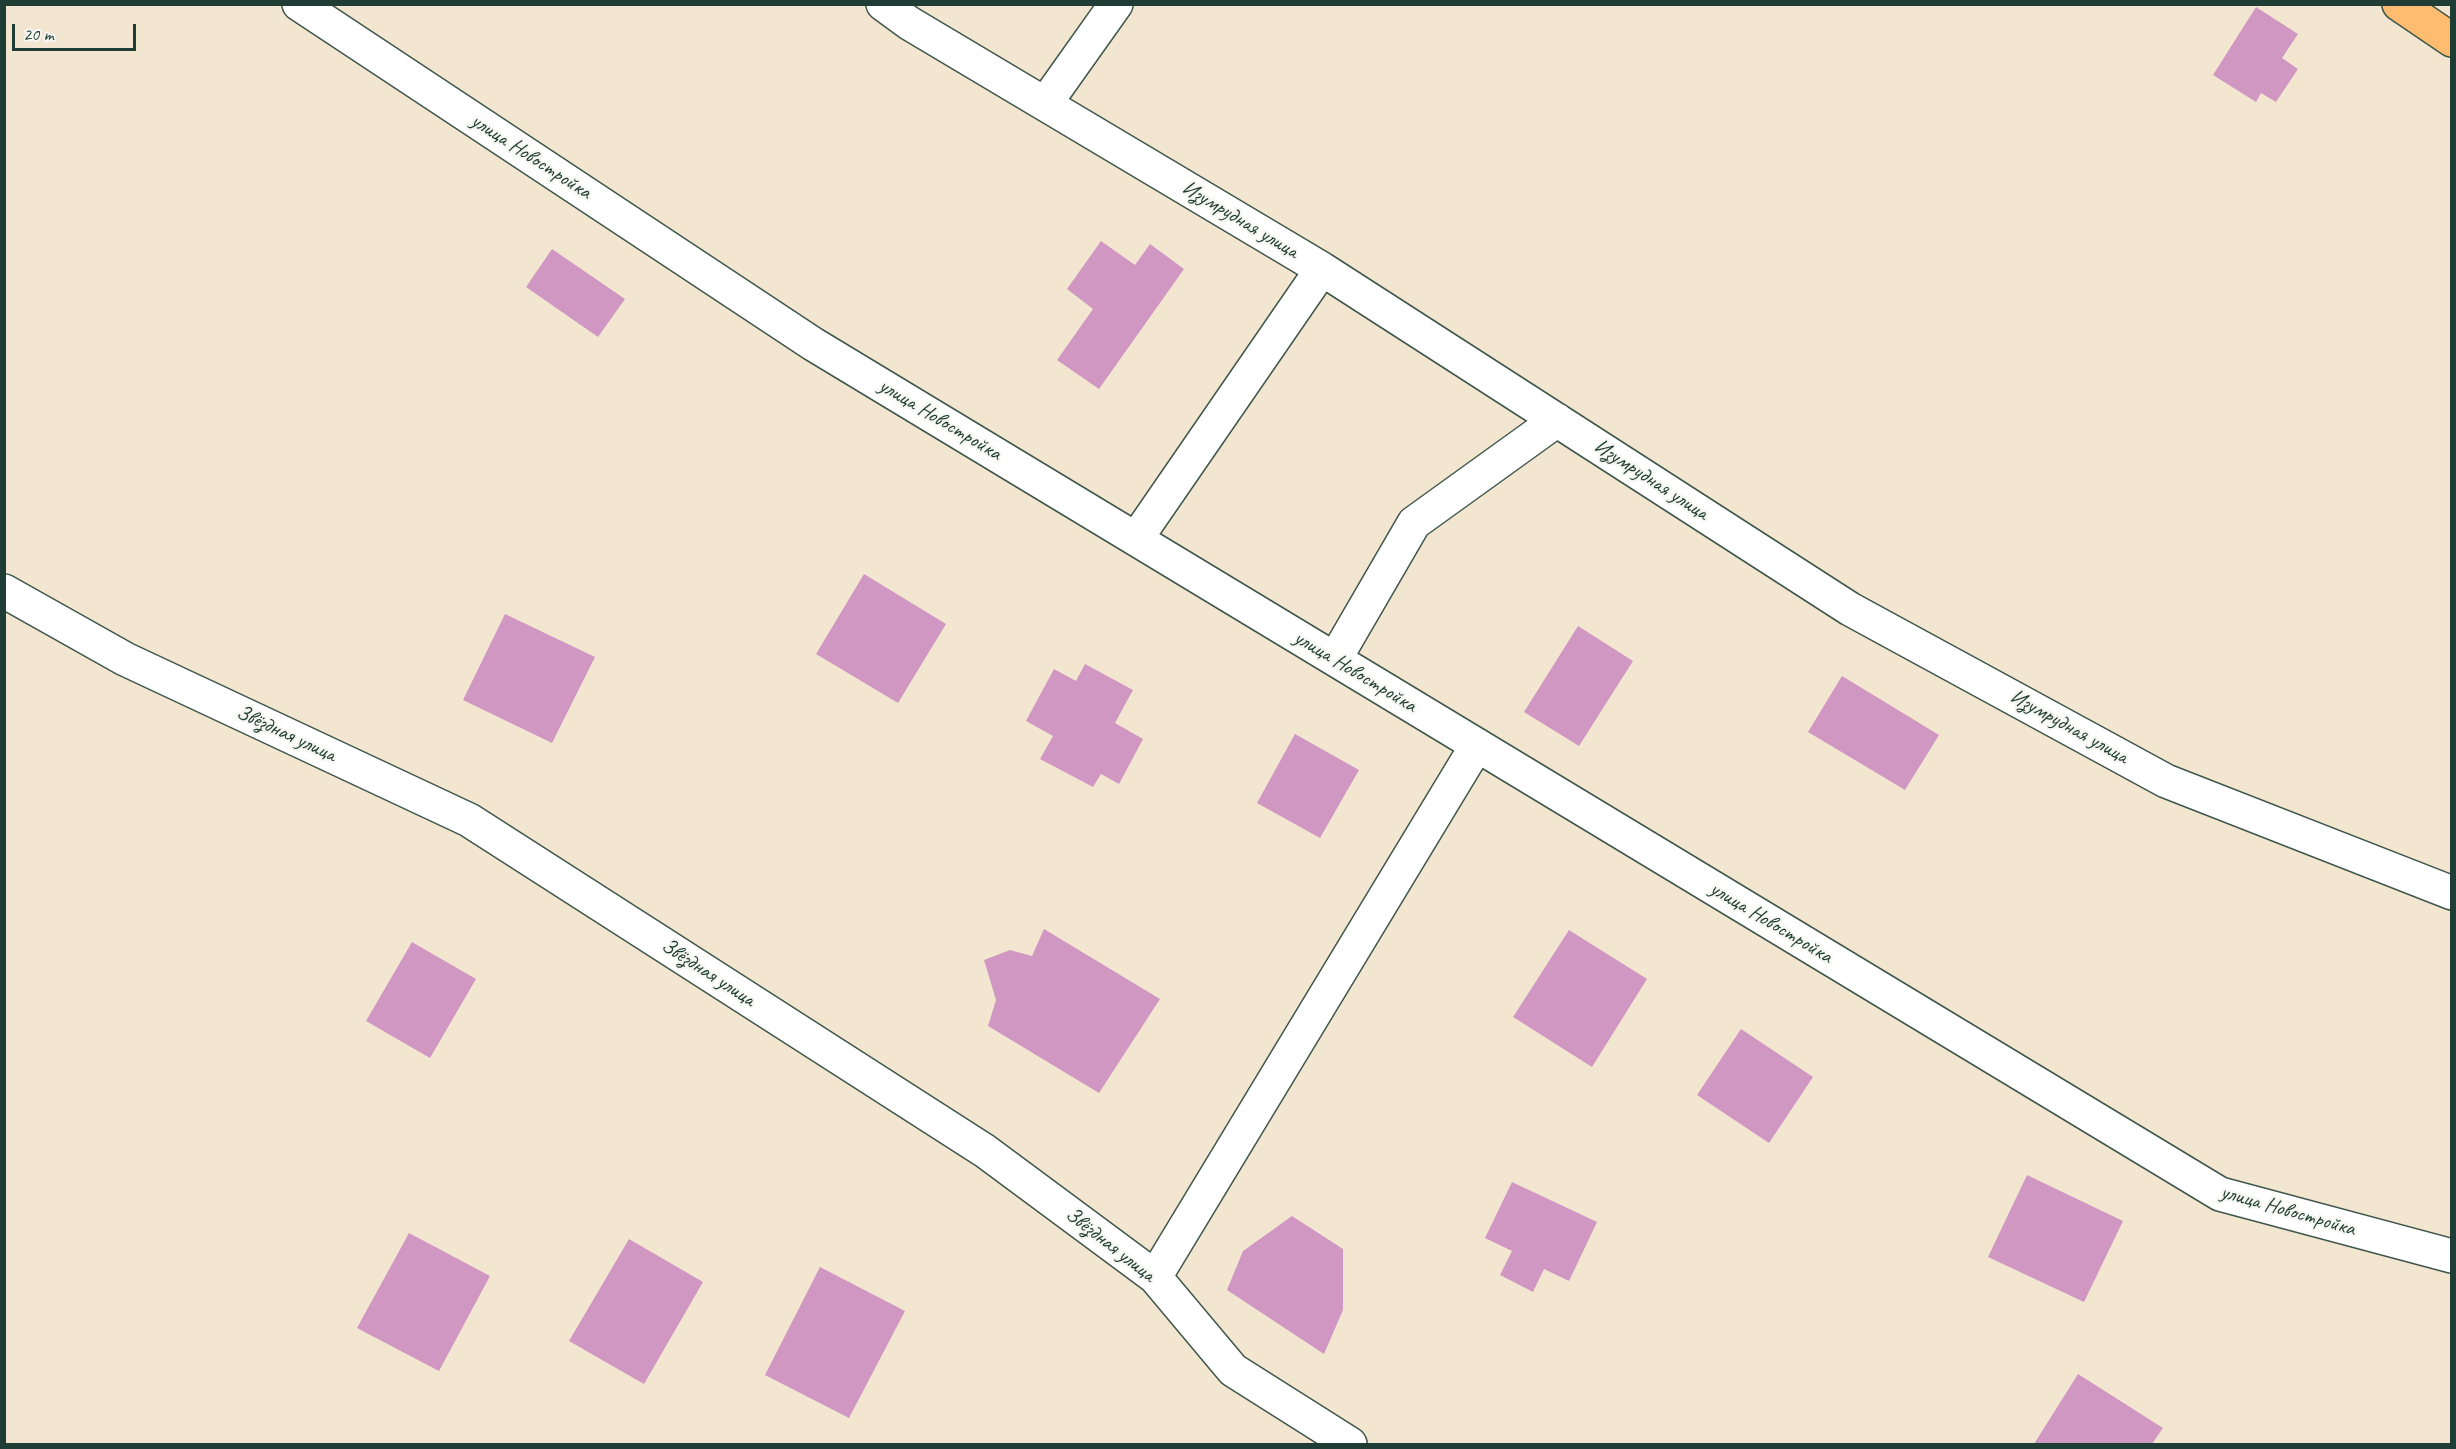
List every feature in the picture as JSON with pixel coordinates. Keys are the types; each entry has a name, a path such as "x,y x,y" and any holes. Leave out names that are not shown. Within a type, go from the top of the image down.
{"main road":[{"path":"2399,4 2451,40"}],"street":[{"name":"улица Новостройка","path":"299,4 813,344 2220,1194 2451,1256"},
{"name":"Изумрудная улица","path":"883,4 1045,104 1322,269 1850,609 2166,780 2451,893"},
{"path":"1045,104 1116,4"},
{"path":"1136,539 1322,269"},
{"path":"1335,659 1414,523 1557,420"},
{"name":"Звёздная улица","path":"4,591 125,659 469,820 985,1151 1155,1277 1233,1370 1350,1444"},
{"path":"1155,1277 1477,745"}],"building":[{"path":"2256,7 2298,34 2282,58 2298,69 2276,102 2261,93 2256,102 2213,75"},
{"path":"1101,241 1135,265 1150,244 1184,269 1099,389 1057,360 1093,309 1067,289"},
{"path":"552,249 625,299 598,337 526,287"},
{"path":"864,574 946,624 898,703 816,654"},
{"path":"505,614 595,657 552,743 463,700"},
{"path":"1578,626 1633,661 1579,746 1524,712"},
{"path":"1085,664 1133,690 1115,723 1143,739 1119,784 1101,774 1093,787 1040,759 1053,736 1026,721 1054,669 1076,681"},
{"path":"1842,676 1939,735 1905,790 1808,732"},
{"path":"1295,734 1359,770 1320,838 1257,803"},
{"path":"1044,929 1160,999 1099,1093 988,1026 996,1000 984,960 1010,950 1032,956"},
{"path":"1569,930 1647,979 1592,1067 1513,1017"},
{"path":"412,942 476,979 430,1058 366,1021"},
{"path":"1741,1029 1813,1077 1769,1143 1697,1095"},
{"path":"2027,1175 2123,1221 2084,1302 1988,1257"},
{"path":"1512,1182 1597,1222 1569,1281 1544,1269 1533,1292 1500,1275 1512,1251 1485,1238"},
{"path":"1292,1216 1343,1249 1343,1310 1324,1354 1227,1290 1243,1251"},
{"path":"409,1233 490,1276 439,1371 357,1328"},
{"path":"629,1239 703,1282 644,1384 569,1341"},
{"path":"820,1267 905,1311 849,1418 765,1375"},
{"path":"2078,1374 2163,1428 2152,1444 2034,1444"}]}
